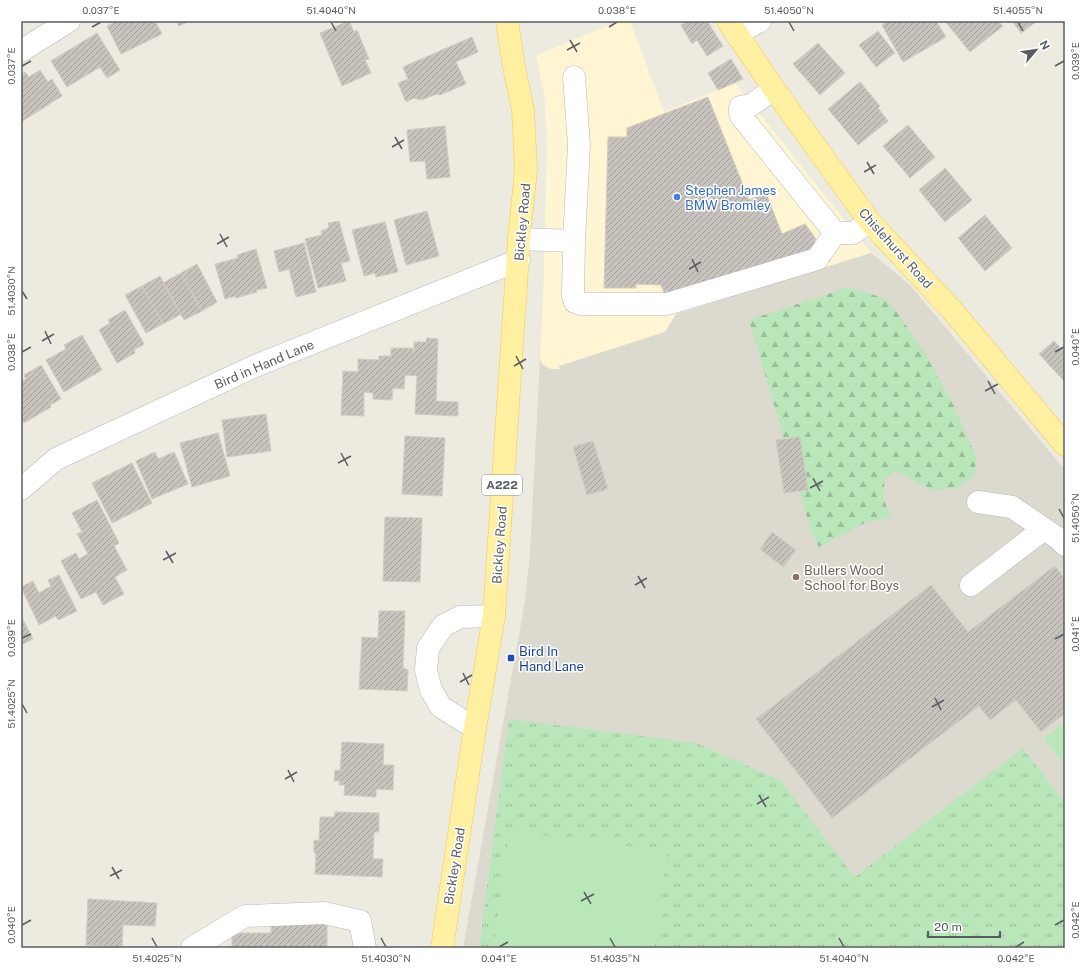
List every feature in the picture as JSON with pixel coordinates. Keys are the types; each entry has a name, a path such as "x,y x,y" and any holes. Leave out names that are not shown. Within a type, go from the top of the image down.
{"main road":[{"name":"Bickley Road","path":"442,948 475,728 494,616 506,427 526,169 523,110 514,67 507,21"},
{"name":"Chislehurst Road","path":"732,28 870,222 952,310 1065,444"}],"street":[{"path":"21,50 69,21"},
{"path":"732,28 760,21"},
{"path":"574,76 579,145 574,241 575,302 581,304 667,304 817,259 835,233"},
{"path":"774,89 750,105 740,107 741,116 835,233"},
{"path":"835,233 853,233 870,222"},
{"path":"519,249 574,241"},
{"name":"Bird in Hand Lane","path":"21,489 56,459 255,366 519,249"},
{"path":"978,502 1012,507 1065,545"},
{"path":"971,585 1044,529"},
{"path":"475,728 441,707 431,690 426,670 428,648 443,626 460,617 494,616"},
{"path":"192,948 245,916 324,913 360,921 365,948"}],"shaded area":[{"path":"620,21 630,21 664,112 735,83 871,253 676,314 665,332 559,366 560,369 551,369 542,364 540,358 543,302 547,139 544,94 536,55"},
{"name":"Bullers Wood School for Boys","path":"871,253 910,285 1065,470 1065,948 463,948 525,601 530,554 540,358 542,364 547,367 551,369 560,369 559,366 665,332 676,314"}],"green space":[{"path":"849,287 886,299 900,316 924,351 954,406 976,457 975,476 958,487 936,491 894,471 885,480 884,491 885,504 893,517 867,522 819,547 811,531 749,320"},
{"path":"509,719 696,743 780,780 855,877 1023,748 1065,803 1065,948 479,948"},
{"path":"1065,722 1065,766 1044,738"},
{"path":"509,831 667,851 654,948 494,948"}],"building":[{"path":"117,21 155,21 162,34 121,54 107,26"},
{"path":"176,21 190,21 179,26"},
{"path":"349,21 354,32 357,30 369,59 365,60 371,73 342,86 320,33"},
{"path":"683,21 707,21 723,46 707,56 697,40 692,44 681,25 685,23"},
{"path":"888,21 936,21 946,37 903,62 882,25"},
{"path":"945,21 998,21 1003,26 970,52"},
{"path":"1012,21 1037,21 1021,33"},
{"path":"878,31 895,53 876,67 859,45"},
{"path":"97,33 120,70 107,78 100,67 67,87 51,61"},
{"path":"472,37 478,52 456,62 466,84 440,95 437,94 421,100 414,98 406,102 398,83 408,79 403,67"},
{"path":"818,43 845,73 820,95 793,64"},
{"path":"731,59 743,79 718,90 708,73"},
{"path":"40,70 48,82 52,79 62,96 21,122 21,75 25,72 29,77"},
{"path":"860,82 880,106 878,108 888,121 858,145 828,109"},
{"path":"708,97 749,200 766,193 782,234 805,224 816,239 810,251 665,295 661,285 636,284 636,288 604,288 608,137 627,137 627,128"},
{"path":"908,125 935,157 910,178 883,146"},
{"path":"445,126 450,177 427,179 425,161 410,162 407,130"},
{"path":"945,168 972,200 945,222 919,190"},
{"path":"427,211 439,256 406,265 394,220"},
{"path":"985,215 1012,248 985,271 958,238"},
{"path":"339,221 350,261 341,263 346,281 318,288 305,239 322,235 321,231 329,228 328,223"},
{"path":"385,222 398,272 376,277 375,273 364,276 352,230"},
{"path":"304,243 316,292 296,297 289,269 279,272 274,251"},
{"path":"256,249 267,288 256,290 257,292 236,298 235,296 225,299 215,264 238,258 237,255"},
{"path":"197,264 217,302 202,311 181,273"},
{"path":"181,273 202,311 184,320 163,283"},
{"path":"160,276 181,314 163,324 142,286"},
{"path":"142,286 163,324 146,333 125,295"},
{"path":"125,310 144,344 134,350 135,353 117,363 99,330 110,323 108,320"},
{"path":"82,335 102,370 64,392 46,360 66,349 64,345"},
{"path":"427,338 438,339 436,401 458,402 458,416 415,414 417,376 405,375 404,389 393,388 392,400 373,399 373,393 364,392 364,416 341,415 343,371 358,372 358,359 379,360 379,356 391,356 391,348 413,348 414,352 414,342 426,342"},
{"path":"1054,341 1064,351 1065,350 1065,382 1039,354"},
{"path":"41,365 61,399 50,405 51,407 24,423 21,417 21,382 26,379 24,375"},
{"path":"266,414 271,451 227,457 222,420"},
{"path":"218,433 230,476 192,487 180,443"},
{"path":"405,436 445,438 442,496 402,494"},
{"path":"800,437 808,490 784,493 776,440"},
{"path":"593,441 608,489 587,495 573,447"},
{"path":"155,452 158,459 174,452 188,484 152,499 136,461"},
{"path":"132,463 152,503 112,523 92,483"},
{"path":"97,500 119,543 114,546 127,570 115,577 124,594 103,605 96,592 81,599 61,561 76,553 79,559 88,554 77,534 82,532 72,513"},
{"path":"385,517 422,518 420,582 383,581"},
{"path":"772,532 796,550 783,567 760,549"},
{"path":"1055,566 1065,579 1065,713 1041,732 1016,700 990,720 979,706 832,818 756,719 931,585 968,632"},
{"path":"59,575 77,611 58,620 56,616 39,625 21,587 33,581 39,593 51,586 48,580"},
{"path":"379,611 405,611 403,668 408,670 407,691 359,689 362,637 378,638"},
{"path":"21,616 33,639 21,645"},
{"path":"342,742 384,744 383,765 394,765 393,790 376,789 376,797 344,795 345,785 339,785 340,781 334,781 335,770 340,771"},
{"path":"335,812 379,813 379,832 374,832 373,859 383,859 382,877 315,874 316,853 314,853 314,840 319,841 320,817 334,817"},
{"path":"88,899 157,903 155,926 123,925 122,947 86,945"},
{"path":"272,917 327,918 327,948 232,948 232,933 271,933"}],"place":[{"name":"Stephen James BMW Bromley","path":"677,197"},
{"name":"Bullers Wood School for Boys","path":"796,577"},
{"name":"Bird In Hand Lane","path":"511,658"}]}
